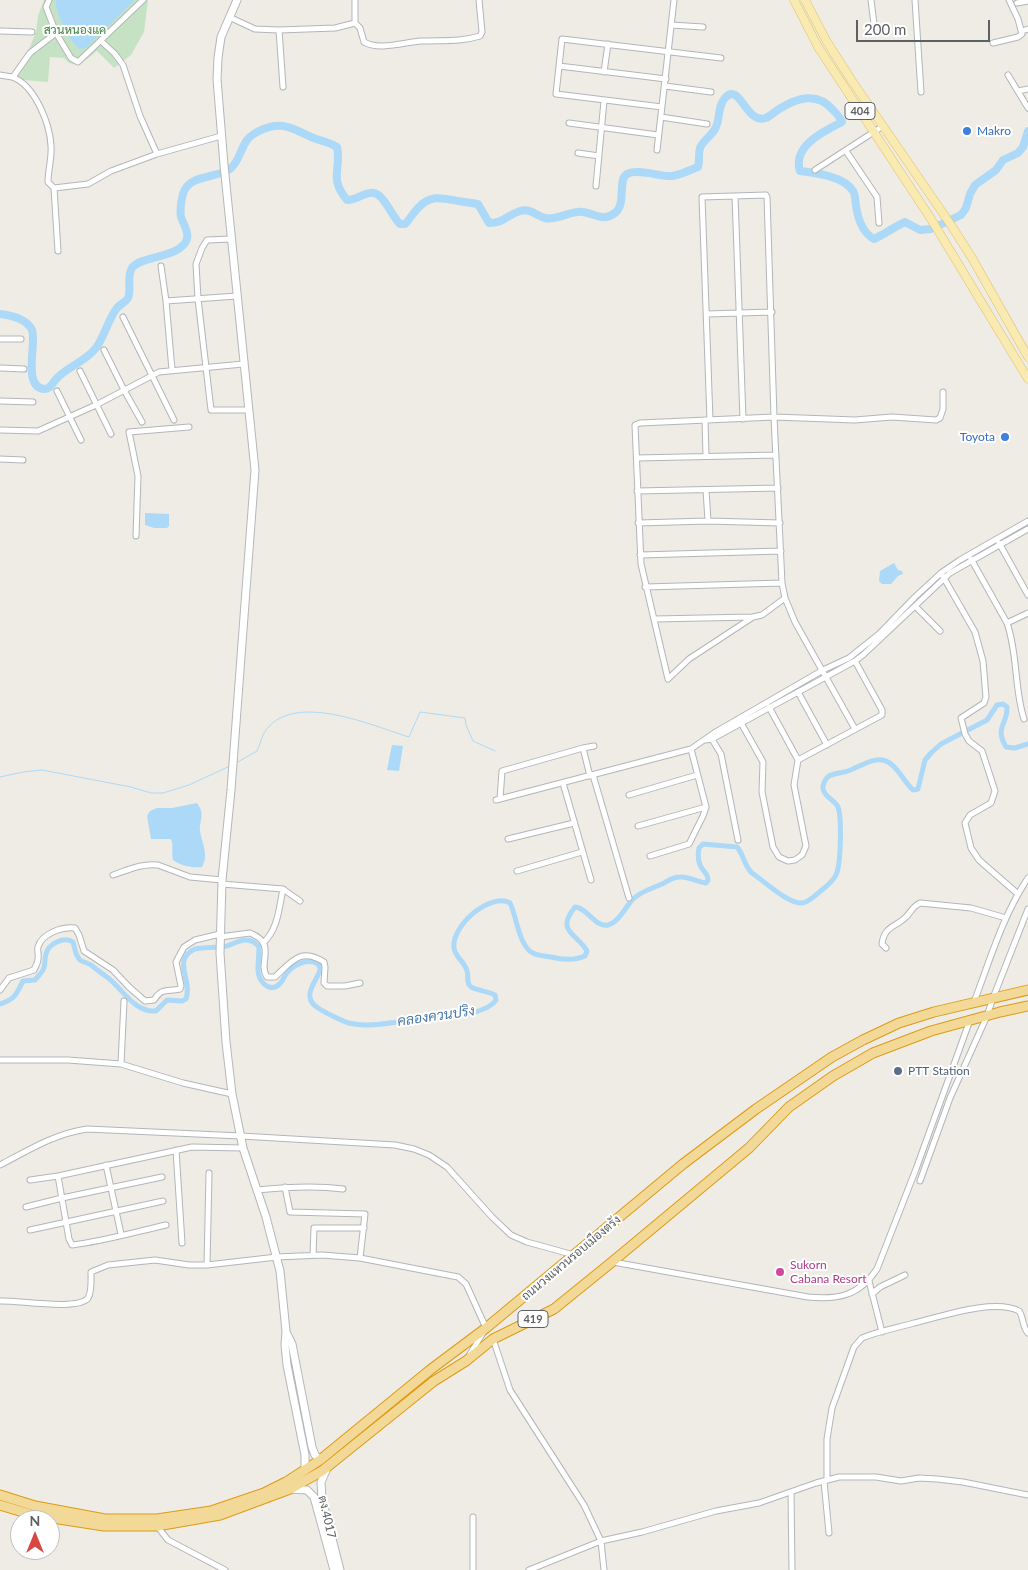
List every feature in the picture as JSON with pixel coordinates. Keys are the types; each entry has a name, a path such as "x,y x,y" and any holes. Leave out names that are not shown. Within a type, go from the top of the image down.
{"highway":[{"name":"ถนนวงแหวนรอบเมืองตรัง","path":"0,1495 35,1506 105,1519 157,1519 211,1511 264,1493 320,1460 430,1370 486,1328 683,1164 832,1057 899,1023 934,1012 1028,990"},
{"name":"ถนนวงแหวนรอบเมืองตรัง","path":"0,1505 33,1515 104,1526 157,1526 220,1516 290,1489 328,1466 434,1381 466,1361 493,1339 554,1309 749,1148 788,1108 833,1076 873,1053 931,1031 1028,1006"}],"main road":[{"name":"404","path":"794,0 818,47 940,233 1028,379"},
{"name":"404","path":"805,0 827,42 852,81 943,212 972,258 1028,357"}],"street":[{"path":"49,0 46,7 56,33 71,58 78,62 143,0"},
{"path":"237,0 221,37 217,79 225,178 255,470 222,882 220,953 226,1042 232,1094 243,1148 266,1217 280,1271 286,1331 287,1366 305,1455 305,1470"},
{"path":"355,0 355,23 360,28 364,42 369,45 397,45 419,41 456,40 480,36 482,32 479,0"},
{"path":"657,150 674,0"},
{"path":"871,0 874,24"},
{"path":"915,0 922,92"},
{"path":"993,43 1018,37 1022,34 1018,19 1009,0"},
{"path":"1017,3 1028,1"},
{"path":"229,17 256,28 279,30 335,28 355,23"},
{"path":"672,25 703,27"},
{"path":"0,30 32,32"},
{"path":"279,30 283,87"},
{"path":"12,77 30,53 56,33"},
{"path":"662,107 556,94 562,39 722,58"},
{"path":"101,41 115,54 122,65 140,116 157,154"},
{"path":"604,72 608,44"},
{"path":"559,66 666,79"},
{"path":"1008,74 1028,108"},
{"path":"0,75 12,77 30,90 42,111 51,147 48,182 54,188 58,251"},
{"path":"664,86 711,92"},
{"path":"1018,91 1028,89"},
{"path":"596,186 604,101"},
{"path":"661,117 707,124"},
{"path":"569,123 658,135"},
{"path":"814,170 883,126"},
{"path":"54,188 88,184 110,171 157,154 221,136"},
{"path":"846,151 877,197 879,223"},
{"path":"578,152 599,156"},
{"path":"735,196 743,418"},
{"path":"706,456 707,314 702,198 767,196 774,417 782,583 785,598 795,622 855,729"},
{"path":"232,238 207,240 202,248 196,264 198,299 210,410 248,410"},
{"path":"161,266 172,370"},
{"path":"166,301 237,296"},
{"path":"707,314 772,312"},
{"path":"123,317 174,420"},
{"path":"0,339 21,339"},
{"path":"104,350 142,422"},
{"path":"0,430 38,431 159,372 244,364"},
{"path":"0,368 24,369"},
{"path":"80,371 111,434"},
{"path":"57,391 68,417 81,440"},
{"path":"754,617 689,659 668,679 645,587 640,555 635,425 640,422 774,417 855,420 892,416 936,420 940,418 943,409 943,392"},
{"path":"0,401 34,402"},
{"path":"136,536 138,476 129,436 130,432 189,427"},
{"path":"636,458 776,454"},
{"path":"0,459 24,460"},
{"path":"637,491 778,488"},
{"path":"706,490 708,521"},
{"path":"638,523 708,521 780,523"},
{"path":"594,746 502,772 498,800 691,749 709,738 823,670 849,658 864,647 942,576 969,554 1026,522 1028,530 942,576 915,606 855,661 741,723 709,738"},
{"path":"996,539 1028,595"},
{"path":"640,555 781,551"},
{"path":"969,554 1007,623 1012,638 1019,700 1024,720"},
{"path":"942,576 976,632 984,668 986,697 984,703 964,715 961,718 961,722 969,741 982,751 995,790 992,802 970,815 965,823 972,848 979,860 1018,894"},
{"path":"645,587 782,583"},
{"path":"654,619 754,617 762,615 785,598"},
{"path":"915,606 940,632"},
{"path":"1007,623 1028,613"},
{"path":"798,760 882,715 883,712 855,661"},
{"path":"798,692 827,745"},
{"path":"741,723 763,762 762,792 773,847 779,857 788,861 795,860 802,855 806,846 794,785 798,760 769,707"},
{"path":"709,738 721,754 738,840"},
{"path":"582,748 629,898"},
{"path":"650,856 689,844 703,816 706,807 691,749"},
{"path":"630,795 698,775"},
{"path":"563,783 591,880"},
{"path":"638,826 706,807"},
{"path":"508,839 574,823"},
{"path":"517,871 582,852"},
{"path":"112,875 152,864 197,879 283,889 300,901"},
{"path":"974,1002 1006,918 1028,878"},
{"path":"263,943 269,938 274,929 283,889"},
{"path":"886,948 882,944 889,928 905,918 914,906 920,903 971,908 1006,918"},
{"path":"920,1181 950,1098 987,1016 1028,909"},
{"path":"0,990 9,978 34,970 38,959 38,947 44,938 52,932 68,928 74,928 84,951 113,970 145,1001 154,1000 158,994 165,990 180,989 176,962 184,947 195,940 250,933 254,934 266,948 265,974 267,977 275,977 294,960 310,955 324,962 324,983 327,986 345,986 360,983"},
{"path":"121,1064 124,1001"},
{"path":"612,1262 824,1299 840,1297 856,1291 869,1281 877,1270 970,1020"},
{"path":"0,1060 68,1060 121,1064 183,1083 232,1094"},
{"path":"0,1165 57,1136 87,1129 370,1143 414,1149 429,1155 447,1167 492,1218 511,1235 527,1242 574,1255"},
{"path":"30,1180 58,1176 192,1147 243,1148"},
{"path":"176,1150 182,1243"},
{"path":"106,1165 121,1234"},
{"path":"207,1265 209,1173"},
{"path":"58,1176 69,1240 72,1245 166,1225"},
{"path":"26,1207 162,1177"},
{"path":"257,1190 285,1187 343,1188"},
{"path":"285,1187 290,1212 365,1214 360,1258"},
{"path":"30,1230 163,1201"},
{"path":"313,1255 314,1228 364,1228"},
{"path":"0,1301 13,1300 44,1304 76,1304 85,1301 90,1296 91,1272 108,1265 155,1260 189,1265 207,1265 313,1255 360,1258 458,1277 466,1284 486,1328 466,1361"},
{"path":"872,1294 880,1287 905,1275"},
{"path":"869,1281 882,1332"},
{"path":"829,1533 826,1480 829,1423 832,1408 854,1348 862,1338 960,1312 988,1307 1010,1308 1019,1311 1023,1318 1025,1330 1028,1333"},
{"path":"286,1331 292,1344 312,1447 315,1455 320,1460"},
{"path":"493,1339 510,1390 584,1505 601,1542 604,1570"},
{"name":"ตง.4017","path":"328,1466 321,1482 322,1499 340,1570"},
{"path":"529,1570 601,1542 716,1511 759,1503 839,1477 876,1477 900,1481 919,1478 936,1479 963,1482 1028,1495"},
{"name":"ตง.4017","path":"290,1489 307,1490 314,1496 334,1570"},
{"path":"791,1492 792,1570"},
{"path":"473,1517 473,1570"},
{"path":"157,1526 168,1540 224,1570"}],"green space":[{"name":"สวนหนองแค","path":"44,0 148,0 144,32 131,55 114,68 97,51 76,65 69,63 64,58 50,57 48,82 23,80 13,72 30,47"}],"water":[{"path":"56,0 135,0 86,48 79,49 63,26 57,12"},
{"path":"145,513 169,514 169,526 167,528 154,528 145,525"},
{"path":"894,563 903,574 898,576 891,584 882,584 879,581 880,571"},
{"path":"392,745 403,746 399,771 387,770"},
{"path":"197,803 202,817 200,831 205,858 202,867 191,867 173,860 171,839 151,839 147,816 150,811 157,808 172,808"}],"waterway":[{"path":"0,314 18,318 30,326 33,336 32,373 34,381 37,386 44,389 48,388 57,378 92,353 96,348 114,312 128,298 129,276 132,268 143,261 169,254 183,245 187,239 187,230 181,217 181,203 186,188 197,180 230,169 236,163 245,143 250,137 259,131 275,126 295,129 337,147 338,185 347,200 375,193 383,199 400,224 405,224 418,208 427,201 437,198 478,204 489,223 498,222 524,210 550,219 578,212 607,217 619,209 623,181 627,174 642,172 672,176 698,167 700,148 703,142 715,130 721,104 730,94 735,95 753,115 759,118 766,118 779,109 800,99 814,98 827,104 842,122 811,140 801,154 799,162 800,171 829,176 849,186 855,195 860,221 867,233 874,239 905,222 920,230 931,229 961,215 966,208 975,185 996,170 1003,160 1018,153 1023,147 1028,131"},
{"name":"คลองควนปริง","path":"0,1004 12,998 23,981 35,980 44,968 47,950 53,944 69,940 73,942 76,954 80,960 91,965 107,977 135,1004 148,1011 156,1011 167,1000 182,1001 186,999 187,988 183,964 190,952 195,949 227,946 246,940 254,942 259,947 258,974 261,981 267,986 279,985 289,971 304,962 308,961 320,966 320,971 311,989 310,996 312,1002 324,1012 349,1023 381,1024 458,1016 470,1013 490,1006 496,1000 495,995 470,986 466,968 454,948 455,939 465,921 473,913 492,902 502,901 510,903 519,932 525,946 530,951 541,956 564,959 581,958 585,956 587,951 567,927 569,915 575,907 580,908 599,923 608,925 618,918 635,897 672,878 683,877 706,883 708,878 700,865 698,854 699,848 703,844 737,847 752,873 789,899 795,902 805,902 830,883 838,870 839,812 836,804 826,795 823,789 829,776 848,771 868,762 883,760 892,764 913,790 918,789 925,760 931,753 941,744 987,720 997,705 1003,704 1007,707 1007,713 1001,735 1006,747 1015,748 1028,744"},
{"path":"236,763 257,751 266,730 279,719 296,713 314,712 356,720 409,737 420,712 465,718 473,741 495,751"},
{"path":"0,777 42,770 131,787 151,793 163,793 189,785 230,766"}],"place":[{"name":"Makro","path":"967,131"},
{"name":"Toyota","path":"1005,437"},
{"name":"PTT Station","path":"898,1071"},
{"name":"Sukorn Cabana Resort","path":"780,1272"}]}
